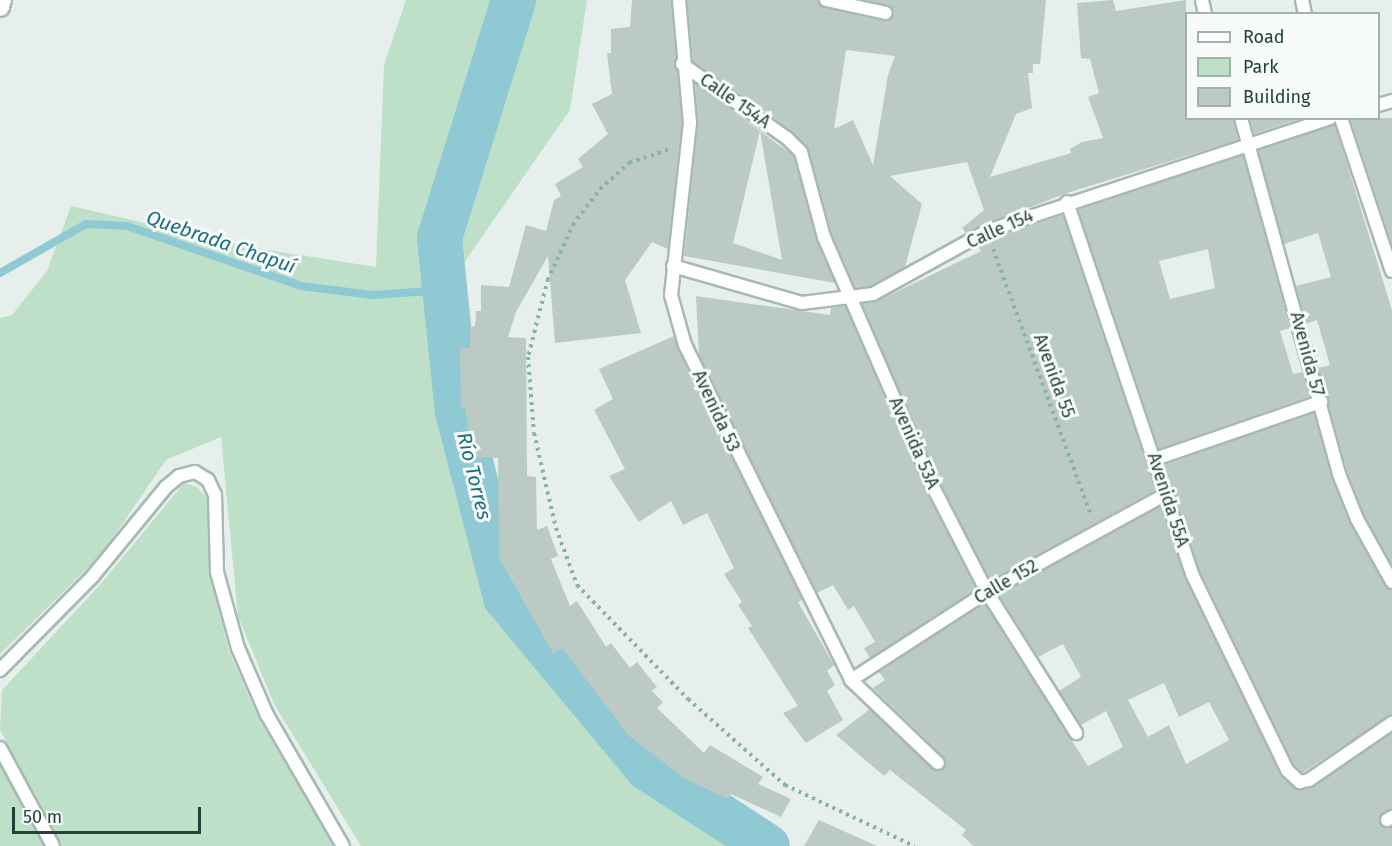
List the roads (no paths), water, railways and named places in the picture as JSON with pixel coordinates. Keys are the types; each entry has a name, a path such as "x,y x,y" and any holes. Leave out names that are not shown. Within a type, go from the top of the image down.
{"street":[{"path":"0,7 2,0"}],"lane":[{"name":"Avenida 53","path":"678,0 682,64 690,123 670,295 685,345 851,680 938,763"},
{"path":"826,0 886,13"},
{"name":"Calle 154A","path":"682,64 787,138"},
{"name":"Avenida 57","path":"1242,120 1339,474 1357,519 1392,582"},
{"name":"Calle 154","path":"673,266 779,299 802,303 851,299 898,283 987,231 1067,202 1327,120"},
{"path":"1342,120 1392,271"},
{"name":"Avenida 53A","path":"787,138 801,152 824,237 930,481 987,592 1076,733"},
{"name":"Avenida 55A","path":"1067,202 1192,574 1227,654 1287,770 1300,782 1309,780 1392,723"},
{"path":"1155,459 1321,402"},
{"path":"0,670 92,578 166,487 179,476 195,472 208,480 215,495 217,572 238,648 267,715 343,846"},
{"name":"Calle 152","path":"851,680 987,592 1166,494"},
{"path":"0,748 53,846"}],"waterway":[{"name":"Río Torres","path":"513,0 439,238 457,411 505,597 647,768 767,846"},
{"name":"Quebrada Chapuí","path":"0,273 86,224 127,226 301,286 372,295 445,290"}]}
